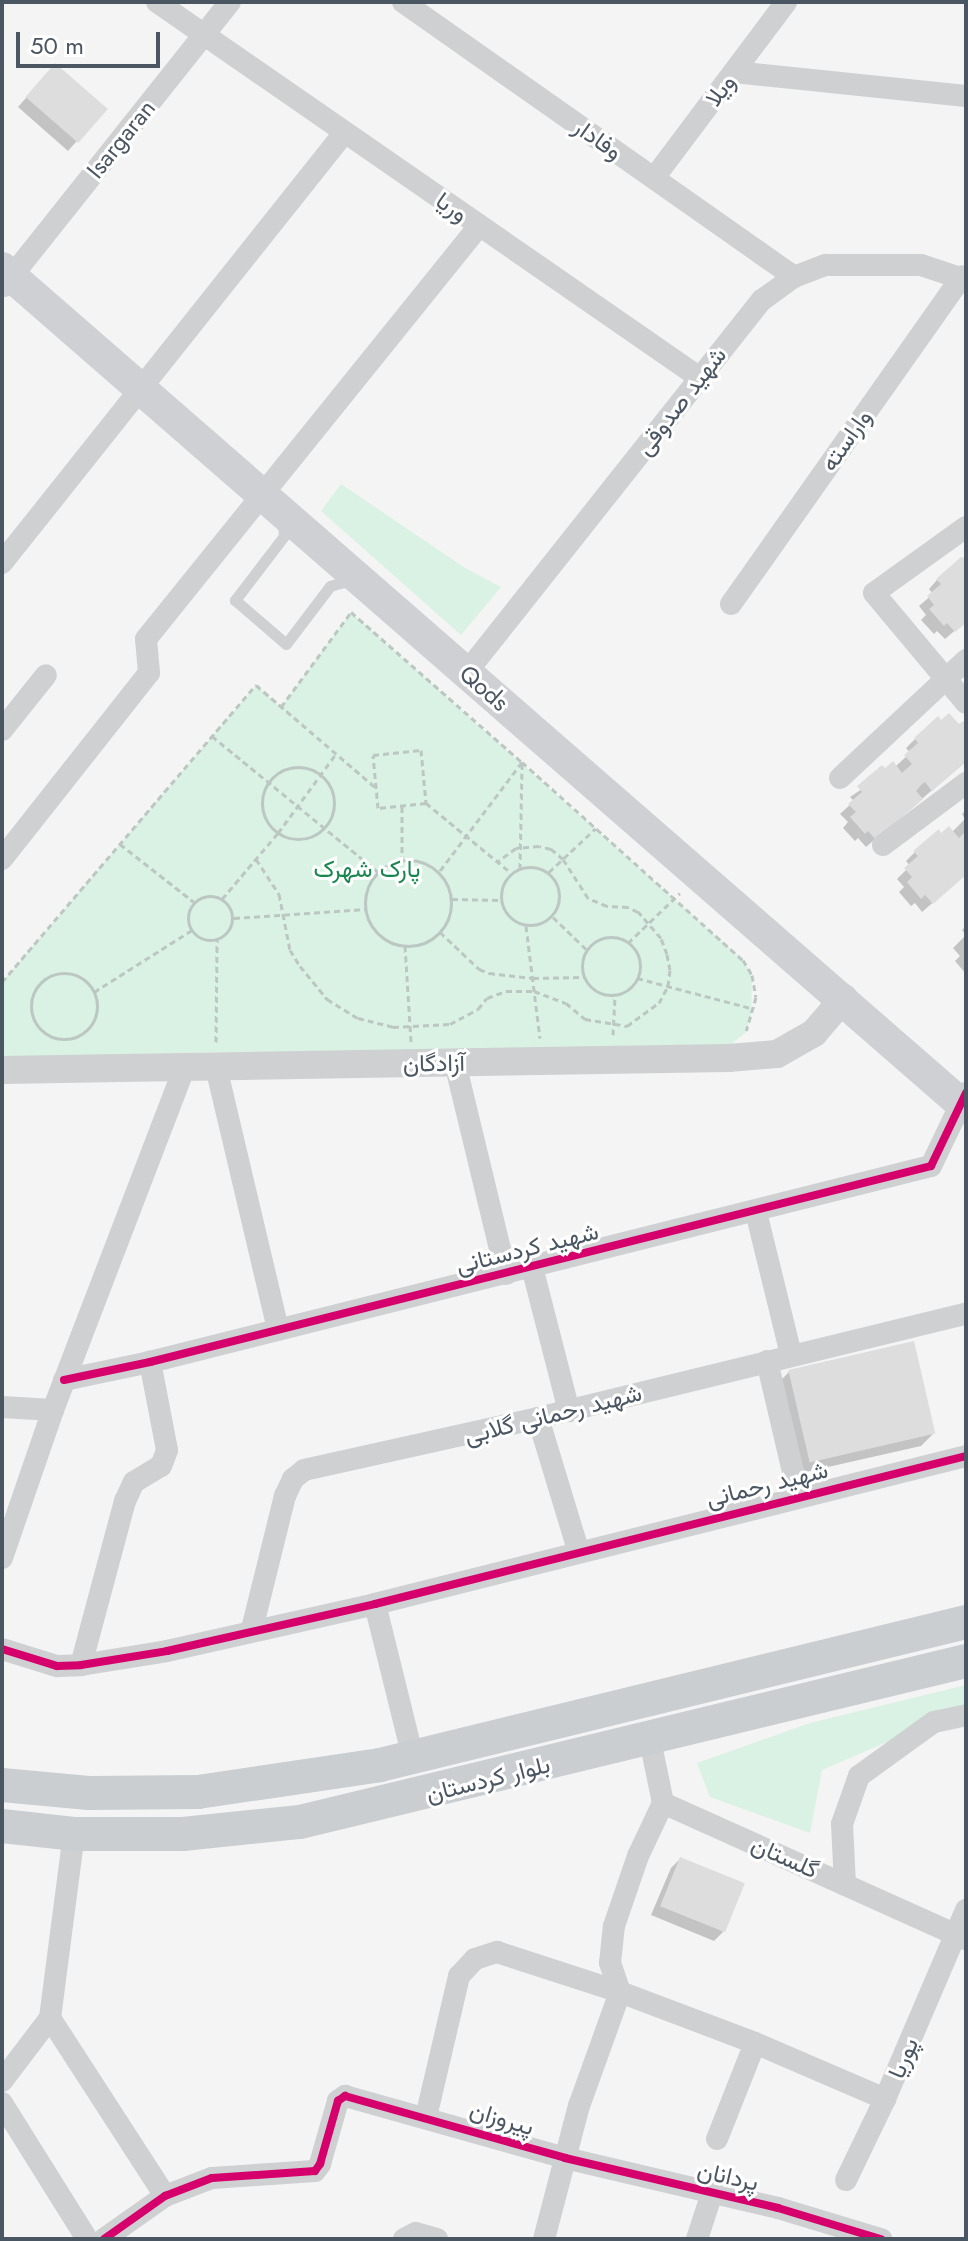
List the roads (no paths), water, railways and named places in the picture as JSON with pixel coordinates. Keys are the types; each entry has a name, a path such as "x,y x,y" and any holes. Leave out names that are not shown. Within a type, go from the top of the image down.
{"main road":[{"name":"Qods","path":"5,277 143,390 466,673 686,887 844,998 964,1101"},
{"name":"بلوار کردستان","path":"2,1785 89,1793 198,1792 380,1765 966,1622"},
{"name":"بلوار کردستان","path":"2,1826 74,1834 198,1833 300,1822 650,1740 966,1661"},
{"path":"597,1713 607,1750"},
{"path":"380,1765 388,1803"}],"street":[{"name":"وریا","path":"157,2 700,378"},
{"name":"Isargaran","path":"5,277 230,2"},
{"name":"وفادار","path":"403,2 794,277"},
{"name":"ویلا","path":"654,178 786,2"},
{"path":"734,72 966,96"},
{"path":"2,563 143,390 344,133"},
{"path":"2,859 11,830 149,673 146,639 268,499 479,226"},
{"name":"شهید صدوقی","path":"466,673 762,300 794,277 826,265 873,262 921,265 964,278"},
{"name":"واراسته","path":"731,604 964,278"},
{"path":"966,527 874,593 966,703"},
{"path":"840,778 966,660"},
{"path":"2,730 46,675"},
{"path":"883,845 966,783"},
{"name":"آزادگان","path":"2,1070 543,1062 777,1054 814,1033 844,998"},
{"path":"455,1063 506,1274"},
{"path":"216,1067 278,1330"},
{"path":"2,1558 64,1380 184,1069"},
{"name":"شهید کردستانی","path":"64,1380 150,1362 931,1166 964,1101"},
{"path":"756,1212 791,1355"},
{"path":"532,1267 569,1411"},
{"name":"شهید رحمانی گلابی","path":"252,1629 285,1496 293,1479 304,1470 569,1411 966,1314"},
{"path":"767,1361 799,1497"},
{"path":"81,1665 125,1501 134,1482 161,1466 167,1450 150,1362"},
{"path":"2,1407 53,1410"},
{"path":"538,1418 578,1550"},
{"name":"شهید رحمانی","path":"2,1649 57,1666 167,1651 252,1629 375,1604 578,1550 966,1456"},
{"path":"375,1604 413,1757"},
{"path":"845,1885 842,1824 859,1776 934,1722 966,1715"},
{"path":"544,2239 579,2106 620,1992 610,1963 614,1926 638,1856 663,1803 650,1740"},
{"name":"گلستان","path":"663,1803 961,1937"},
{"path":"2,2081 50,2018 74,1834"},
{"name":"پوریا","path":"846,2180 961,1937 966,1910"},
{"path":"426,2117 459,1976 475,1959 497,1952 620,1992 755,2043 885,2099"},
{"path":"50,2018 165,2196 104,2239"},
{"path":"717,2139 755,2043"},
{"name":"پیروزان","path":"165,2196 212,2178 315,2171 320,2164 338,2101 345,2096 565,2158"},
{"path":"2,2103 87,2239"},
{"name":"پردانان","path":"565,2158 712,2193 881,2239"},
{"path":"697,2239 712,2193"},
{"path":"404,2239 416,2233 437,2239"}],"lane":[{"path":"268,499 284,526 284,536 235,600 286,644 330,586 343,582 373,591"}],"park label":[{"name":"پارک شهرک","path":"367,869"}]}
